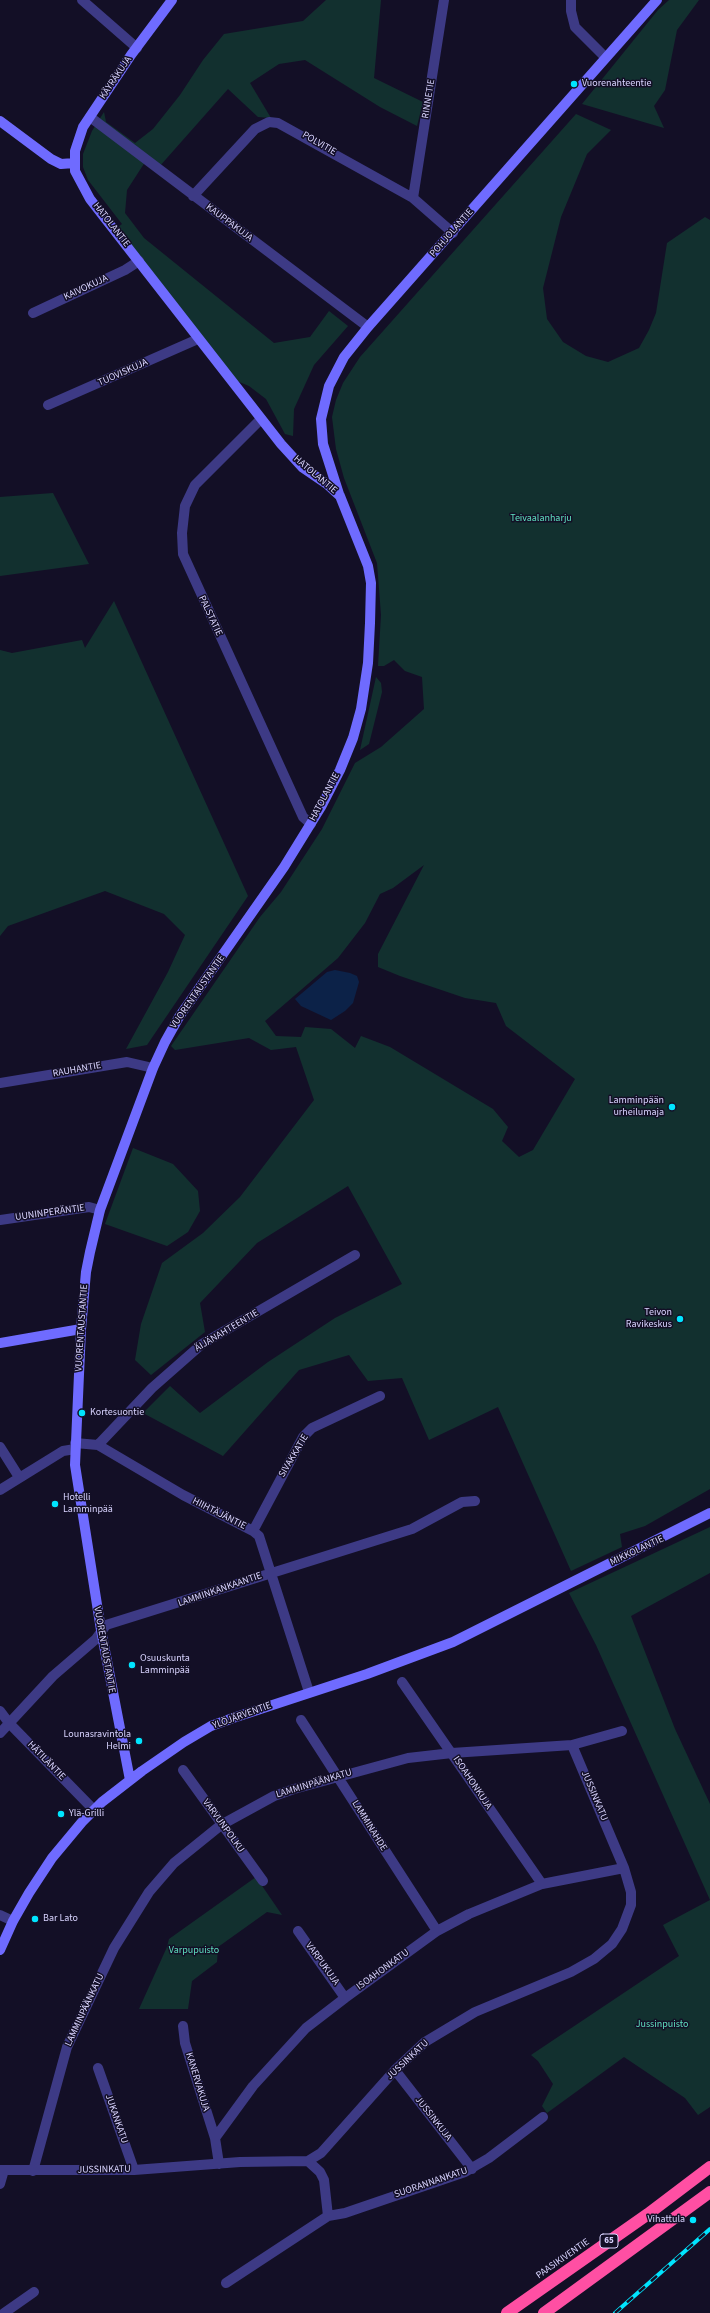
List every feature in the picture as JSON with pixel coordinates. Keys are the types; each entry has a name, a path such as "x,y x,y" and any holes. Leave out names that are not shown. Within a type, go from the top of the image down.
{"highway":[{"name":"PAASIKIVENTIE","path":"507,2313 648,2214 710,2167"},
{"name":"65","path":"544,2313 710,2192"}],"main road":[{"name":"KÄYRÄKUJA","path":"74,164 78,141 90,116 172,0"},
{"name":"POHJOLANTIE","path":"340,496 323,444 323,408 326,394 336,371 368,328 657,0"},
{"path":"0,121 51,159 61,164 74,164"},
{"name":"HATOLANTIE","path":"74,164 79,180 86,194 261,419 302,467 327,484 340,496 363,550 369,573 371,594 368,659 363,698 354,738 332,786 311,824 254,913"},
{"name":"VUORENTAUSTANTIE","path":"130,1780 100,1630 77,1485 75,1446 81,1329 86,1272 100,1210 153,1068 179,1017 254,913"},
{"path":"0,1343 81,1329"},
{"name":"MIKKOLANTIE","path":"562,1586 710,1513"},
{"name":"YLÖJÄRVENTIE","path":"0,1950 13,1921 52,1858 94,1810 130,1780 184,1742 211,1726 453,1642 562,1586"}],"street":[{"path":"82,0 137,48"},
{"name":"RINNETIE","path":"413,198 444,0"},
{"path":"571,0 571,11 575,27 606,57"},
{"name":"KAUPPAKUJA","path":"90,116 368,328"},
{"name":"POLVITIE","path":"193,196 255,129 269,122 287,126 413,198 453,233"},
{"name":"KAIVOKUJA","path":"32,313 125,270 139,261"},
{"name":"TUOVISKUJA","path":"48,405 198,339"},
{"name":"PALSTATIE","path":"261,419 195,485 185,506 182,533 183,554 300,811 311,824"},
{"name":"RAUHANTIE","path":"0,1083 127,1062 153,1068"},
{"name":"UUNINPERÄNTIE","path":"0,1220 89,1208 100,1210"},
{"name":"ÄIJÄNAHTEENTIE","path":"98,1445 152,1388 202,1344 355,1255"},
{"name":"SIVAKKATIE","path":"253,1531 303,1437 312,1428 380,1396"},
{"name":"HIIHTÄJÄNTIE","path":"75,1446 98,1445 183,1495 253,1531 259,1536 309,1692"},
{"path":"0,1490 63,1451 75,1446"},
{"path":"0,1447 19,1477"},
{"name":"LAMMINKANKAANTIE","path":"0,1733 53,1676 96,1639 100,1630 106,1625 412,1529 462,1502 475,1501"},
{"name":"ISOAHONKUJA","path":"402,1682 542,1884"},
{"name":"HÄTILÄNTIE","path":"0,1711 9,1723 94,1810"},
{"name":"LAMMINAHDE","path":"301,1720 437,1931"},
{"name":"LAMMINPÄÄNKATU","path":"33,2171 67,2047 114,1948 136,1911 169,1869 193,1846 221,1825 274,1796 338,1776 408,1758 452,1753 572,1745 622,1731"},
{"name":"JUSSINKATU","path":"2,2170 134,2170 219,2164 308,2161 321,2153 395,2070 425,2042 453,2024 494,2003 571,1972 608,1948 622,1929 631,1905 631,1886 572,1745"},
{"name":"VARVUNPOLKU","path":"183,1770 221,1825 263,1881"},
{"name":"ISOAHONKATU","path":"215,2138 274,2062 306,2028 437,1931 470,1914 542,1884 624,1868"},
{"path":"0,1915 13,1921"},
{"name":"VARPUKUJA","path":"298,1931 345,1998"},
{"name":"KANERVAKUJA","path":"183,2026 185,2043 215,2138"},
{"name":"JUKANKATU","path":"98,2068 134,2170"},
{"name":"JUSSINKUJA","path":"395,2070 472,2168"},
{"name":"SUORANNANKATU","path":"226,2283 328,2216 345,2213 472,2168 543,2117"},
{"path":"215,2138 219,2164"},
{"path":"308,2161 320,2172 324,2180 328,2216"},
{"path":"0,2184 2,2170"},
{"path":"4,2313 34,2292"}],"green space":[{"path":"326,0 381,0 374,78 423,102 417,126 380,107 305,60 279,64 250,83 271,118 258,117 228,89 159,167 147,159 127,190 125,213 144,238 274,343 310,337 329,311 348,326 314,365 294,409 293,436 285,434 266,399 249,386 237,381 117,228 122,224 88,180 83,167 83,154 92,131 104,112 106,122 135,143 153,129 180,95 203,60 224,34 303,21"},
{"path":"669,0 699,0 677,30 665,90 654,106 664,128 582,104 658,10"},
{"name":"Teivaalanharju","path":"576,114 611,130 587,154 561,217 543,288 547,319 563,342 586,356 608,362 639,348 656,313 667,243 705,217 710,220 710,1489 645,1526 620,1534 622,1547 571,1571 498,1407 429,1440 402,1378 368,1381 349,1355 299,1370 223,1456 143,1413 170,1386 200,1413 268,1362 335,1318 402,1284 348,1186 257,1243 200,1303 205,1332 151,1375 135,1360 141,1324 162,1263 203,1233 240,1197 314,1100 296,1047 271,1050 249,1038 175,1050 171,1046 260,917 281,892 322,829 355,763 381,747 424,709 422,677 405,671 394,660 384,666 378,666 381,615 377,563 344,478 336,449 332,417 336,400 343,383 360,357","holes":["424,865 378,954 378,967 465,998 496,1003 506,1026 575,1079 533,1150 519,1157 502,1141 508,1127 493,1109 390,1047 361,1036 355,1048 331,1029 305,1027 301,1037 276,1036 265,1021 338,958 365,923 380,894 393,888"]},
{"path":"53,493 89,564 0,576 0,497"},
{"path":"114,601 248,896 147,1045 126,1049 168,972 185,935 164,914 105,891 8,926 0,936 0,650 12,653 82,640 85,648"},
{"path":"376,677 381,683 382,692 369,744 360,750"},
{"path":"133,1148 173,1164 198,1191 200,1211 188,1232 167,1246 105,1224"},
{"path":"710,1527 710,1573 631,1616 675,1729 710,1804 710,1900 596,1645 569,1593"},
{"name":"Varpupuisto","path":"256,1877 282,1915 267,1912 218,1947 217,1962 192,1981 188,2009 139,2009 167,1947 169,1939"},
{"name":"Jussinpuisto","path":"710,1900 710,2107 698,2115 685,2098 624,2057 547,2113 542,2106 553,2084 538,2061 531,2055 679,1956 663,1925"}],"water":[{"path":"335,970 357,976 359,982 353,1003 345,1011 331,1020 301,1006 295,999 327,972"}],"railway":[{"path":"615,2313 710,2229"}],"place":[{"name":"Vuorenahteentie","path":"574,84"},
{"name":"Lamminpään urheilumaja","path":"672,1107"},
{"name":"Teivon Ravikeskus","path":"680,1319"},
{"name":"Kortesuontie","path":"82,1413"},
{"name":"Hotelli Lamminpää","path":"55,1504"},
{"name":"Osuuskunta Lamminpää","path":"132,1665"},
{"name":"Lounasravintola Helmi","path":"139,1741"},
{"name":"Ylä-Grilli","path":"61,1814"},
{"name":"Bar Lato","path":"35,1919"},
{"name":"Vihattula","path":"693,2220"}]}
